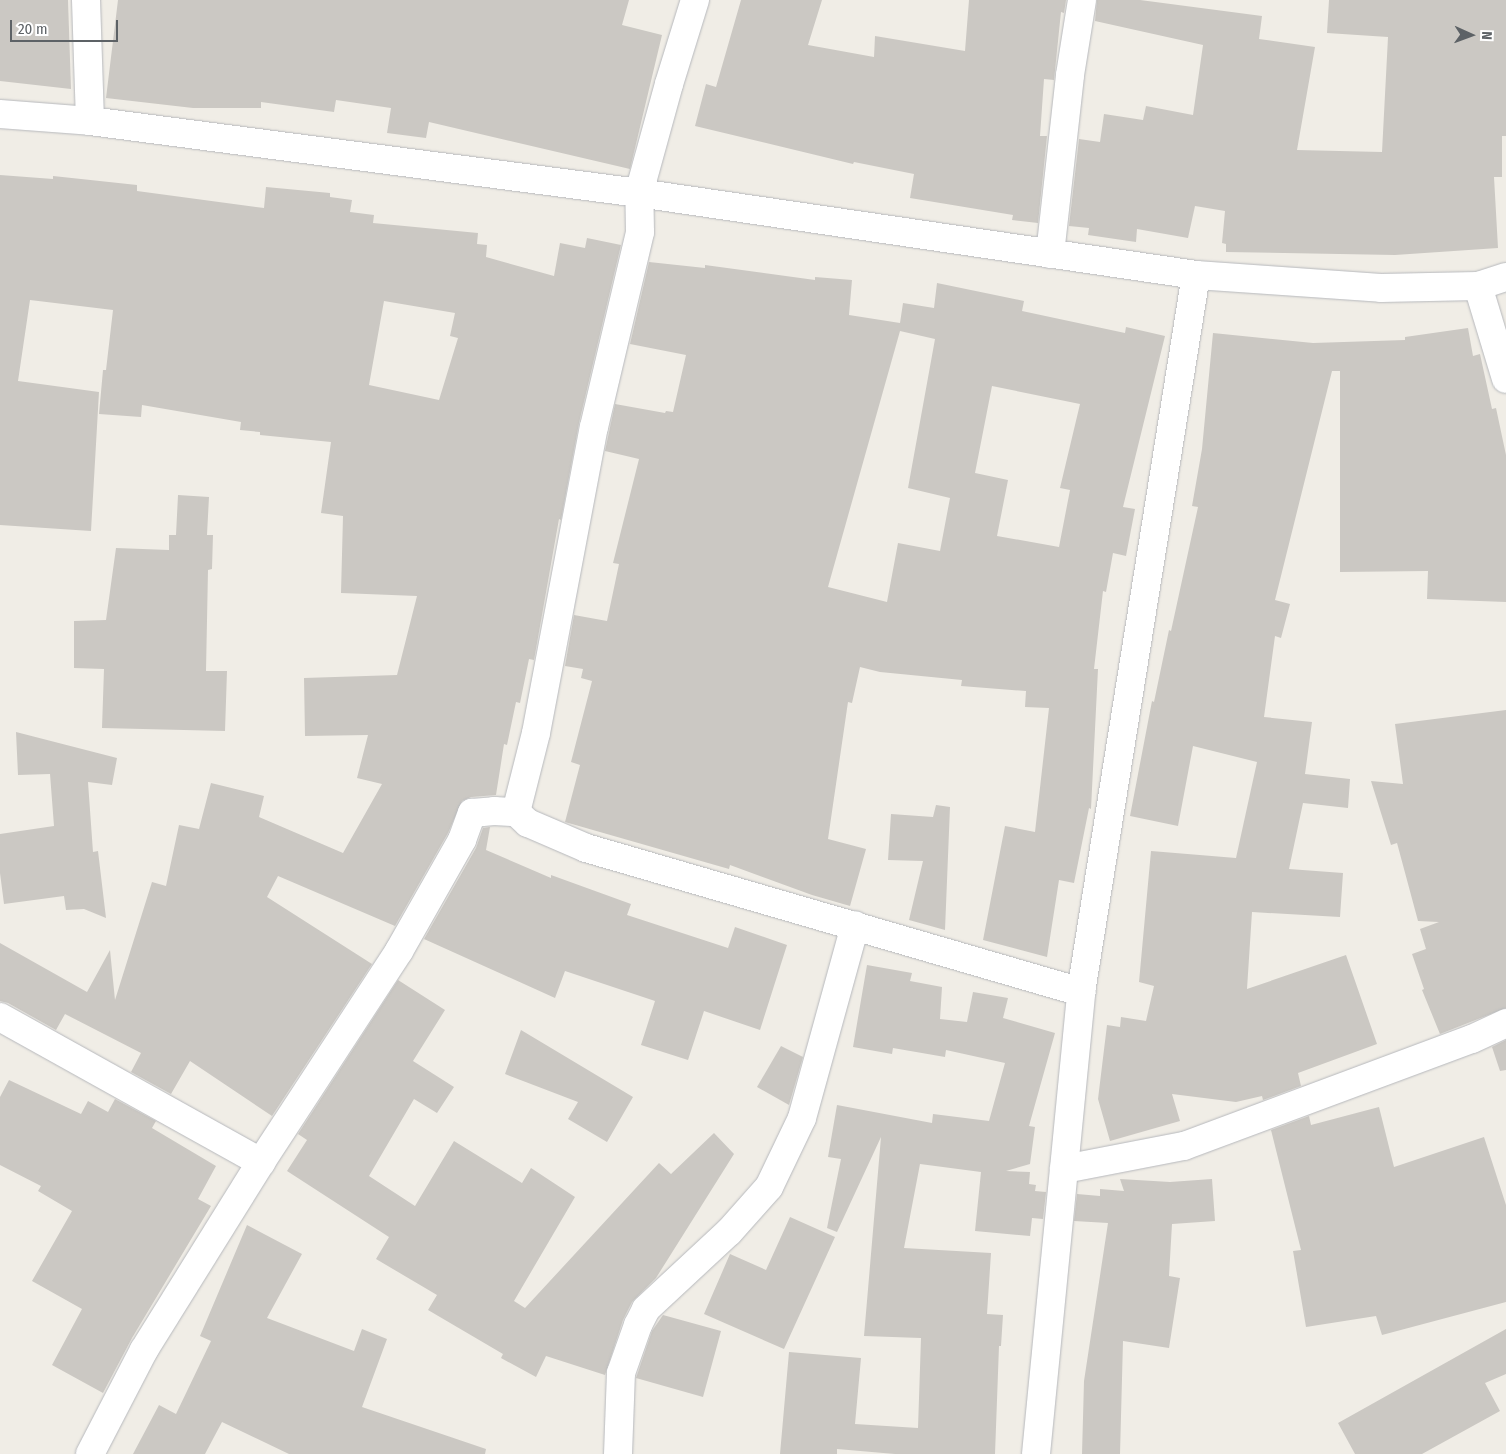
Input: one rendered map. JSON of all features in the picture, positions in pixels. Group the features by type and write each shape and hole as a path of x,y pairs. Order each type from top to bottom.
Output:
{"street":[{"path":"86,0 90,121"},
{"path":"516,812 536,733 594,427 640,232 640,193 669,84 695,0"},
{"path":"1050,254 1070,75 1082,0"},
{"path":"0,114 90,121 640,193 1196,275 1382,288 1478,286 1506,277"},
{"path":"1036,1454 1081,992 1196,275"},
{"path":"1478,286 1506,379"},
{"path":"90,1454 144,1350 261,1162 399,951 462,840 472,813 516,812 528,823 586,848 1081,992"},
{"path":"618,1454 621,1373 638,1325 646,1309 729,1232 769,1187 802,1118 855,925"},
{"path":"0,1017 261,1162"},
{"path":"1064,1169 1184,1146 1472,1038 1506,1023"}],"building":[{"path":"0,0 68,0 71,89 0,81"},
{"path":"118,0 629,0 622,25 662,35 630,169 429,122 426,138 387,133 391,108 336,100 334,112 261,102 261,108 193,108 106,98"},
{"path":"741,0 822,0 808,45 874,57 875,36 965,51 969,0 1066,0 1064,13 1061,12 1054,80 1044,79 1040,136 1047,136 1038,223 1012,220 1013,215 910,198 914,174 854,162 853,164 695,126 706,84 716,87"},
{"path":"1097,0 1140,0 1262,16 1259,39 1315,47 1297,150 1382,152 1388,37 1327,33 1329,0 1506,0 1506,136 1502,136 1502,177 1494,177 1498,248 1395,255 1226,252 1226,244 1222,243 1225,211 1195,206 1188,238 1137,229 1136,242 1088,235 1089,228 1069,226 1079,139 1100,142 1104,114 1143,120 1146,106 1193,115 1203,45 1095,21"},
{"path":"0,175 53,179 53,176 137,185 137,191 264,208 266,187 330,193 330,197 352,200 350,212 374,215 373,223 478,233 477,244 487,245 486,257 554,276 560,243 585,248 587,238 621,245 579,423 561,520 559,519 534,660 529,659 520,703 516,702 507,745 504,744 496,795 471,797 462,801 448,833 395,926 278,876 267,897 372,964 272,1116 190,1061 171,1094 131,1072 141,1053 65,1014 56,1030 8,1003 0,1001 0,943 87,992 110,950 115,1000 152,882 166,886 179,825 199,829 211,783 264,796 259,817 343,853 382,784 357,778 368,735 305,736 304,678 397,675 417,596 341,593 343,516 321,513 331,442 260,435 260,432 240,430 241,422 142,405 141,417 99,414 103,370 106,370 113,310 30,300 18,381 99,392 91,531 0,525","holes":["384,301 455,313 450,336 458,338 439,400 369,385"]},
{"path":"649,262 705,268 705,265 815,280 815,277 852,280 849,315 900,323 903,303 934,308 937,283 1024,301 1022,311 1125,333 1126,327 1165,336 1123,507 1135,509 1126,556 1113,553 1106,592 1103,591 1094,669 1098,669 1091,809 1089,808 1074,883 1059,880 1047,957 983,940 1005,826 1035,832 1049,708 1025,707 1026,691 961,686 962,680 880,672 860,667 852,703 848,702 828,839 866,849 850,906 812,895 730,865 729,869 565,822 580,765 571,762 592,681 581,678 583,669 565,666 574,615 607,621 619,564 613,563 639,459 605,451 615,404 665,413 666,411 673,412 686,355 630,344","holes":["900,331 935,339 908,488 950,498 940,551 898,543 887,602 828,587","992,386 1080,404 1060,488 1070,490 1059,547 997,536 1008,480 975,473"]},
{"path":"1468,328 1473,356 1480,354 1492,409 1496,408 1506,455 1506,602 1427,599 1428,571 1340,572 1340,371 1332,371 1275,600 1290,604 1281,638 1275,636 1264,717 1312,722 1305,774 1350,779 1348,808 1303,803 1289,869 1343,873 1340,917 1252,912 1247,989 1346,955 1377,1044 1298,1073 1301,1086 1263,1100 1262,1096 1236,1102 1172,1094 1180,1121 1110,1141 1098,1099 1107,1025 1120,1027 1121,1017 1146,1021 1154,986 1139,982 1151,851 1236,858 1257,762 1193,746 1178,826 1130,816 1152,701 1154,702 1169,630 1171,631 1198,507 1192,506 1202,449 1213,333 1313,343 1405,340 1405,337"},
{"path":"178,495 209,497 207,535 213,535 212,569 208,570 206,671 227,671 225,731 102,728 104,669 74,668 74,621 106,620 116,548 169,550 169,535 176,535"},
{"path":"1506,710 1506,1008 1440,1034 1422,990 1424,989 1412,954 1426,949 1420,929 1439,922 1418,921 1397,843 1391,845 1371,781 1403,784 1395,724"},
{"path":"16,732 117,758 112,785 88,782 93,852 98,851 106,918 84,909 66,910 64,896 4,904 0,873 0,834 54,826 50,774 18,775"},
{"path":"936,805 950,807 945,930 909,920 923,861 888,860 891,814 933,817"},
{"path":"490,827 486,850 551,878 551,875 631,904 627,915 728,948 735,927 787,945 760,1030 704,1011 688,1060 641,1045 655,1001 565,971 555,998 424,939 476,848 483,828"},
{"path":"867,965 912,973 910,981 942,987 940,1019 967,1022 973,992 1008,998 1003,1018 1055,1033 1029,1126 1035,1127 1030,1164 1006,1171 1030,1172 1029,1184 1036,1185 1035,1191 1046,1192 1043,1219 1032,1218 1030,1236 975,1231 981,1172 920,1164 904,1248 991,1253 987,1314 1003,1315 1001,1346 999,1346 995,1454 895,1454 837,1449 837,1454 780,1454 789,1352 861,1358 855,1424 918,1428 921,1338 864,1336 881,1137 837,1232 827,1228 841,1159 828,1157 837,1105 932,1123 933,1114 989,1121 1005,1063 946,1050 945,1057 893,1048 892,1054 853,1047"},
{"path":"398,980 445,1010 413,1061 454,1087 437,1113 414,1099 369,1176 415,1206 454,1141 522,1183 531,1168 575,1197 514,1301 525,1308 659,1163 671,1174 714,1133 734,1154 656,1278 632,1302 623,1320 605,1375 546,1356 536,1377 501,1358 503,1354 428,1310 437,1295 376,1259 389,1237 287,1171 307,1140 298,1134"},
{"path":"521,1030 633,1097 607,1142 568,1119 578,1102 505,1074"},
{"path":"1506,1040 1506,1070 1500,1071 1492,1047"},
{"path":"781,1046 803,1057 789,1105 757,1087"},
{"path":"9,1080 81,1114 88,1101 108,1112 115,1099 156,1121 152,1128 216,1166 198,1199 211,1206 132,1338 103,1393 52,1365 82,1309 32,1281 72,1211 38,1191 41,1186 0,1165 0,1097"},
{"path":"1379,1107 1394,1167 1484,1137 1506,1205 1506,1302 1382,1335 1376,1316 1306,1327 1293,1251 1301,1250 1271,1130 1309,1116 1311,1125"},
{"path":"1120,1179 1170,1182 1212,1179 1215,1221 1172,1224 1169,1276 1180,1278 1169,1348 1123,1341 1120,1454 1082,1454 1084,1381 1108,1223 1074,1221 1077,1194 1100,1196 1100,1189 1124,1191"},
{"path":"790,1217 835,1237 784,1349 704,1314 730,1254 766,1270"},
{"path":"247,1225 302,1254 267,1318 354,1351 362,1329 387,1339 362,1407 486,1449 485,1454 289,1454 222,1422 205,1454 133,1454 159,1405 176,1414 211,1341 200,1336"},
{"path":"663,1315 721,1331 703,1397 636,1378 652,1331"},
{"path":"1506,1329 1506,1374 1485,1383 1500,1411 1422,1454 1355,1454 1338,1423"}]}
